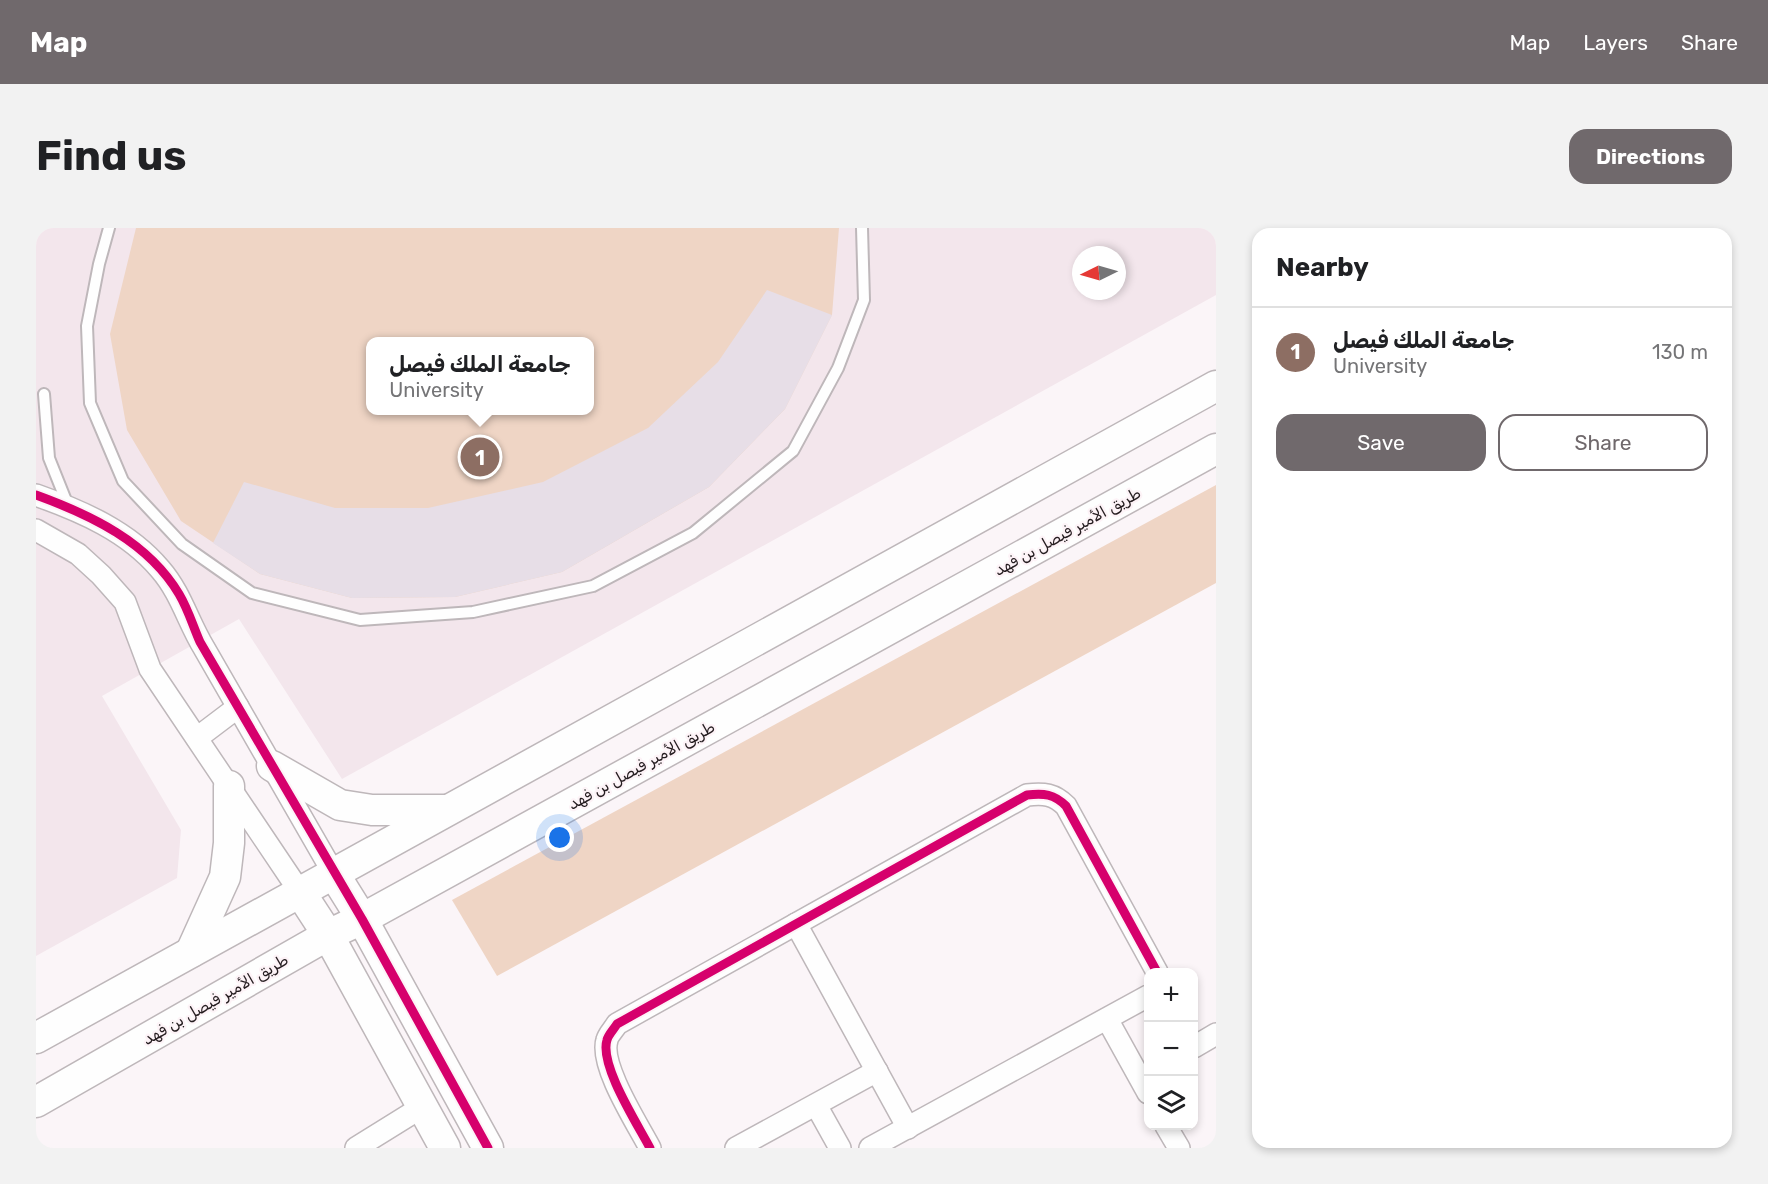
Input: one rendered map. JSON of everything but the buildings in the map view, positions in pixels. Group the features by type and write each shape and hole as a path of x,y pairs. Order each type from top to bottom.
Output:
{"main road":[{"path":"36,1038 1216,386"},
{"name":"طريق الأمير فيصل بن فهد","path":"36,1102 328,935 362,919 1216,449"},
{"path":"272,766 340,805 372,810 449,810"},
{"path":"191,952 225,877 229,843 229,786"},
{"path":"334,874 362,919 488,1148"},
{"path":"300,892 328,935 445,1148"}],"street":[{"path":"36,495 93,518 131,541 160,568 179,595 200,642 334,874"},
{"path":"36,530 78,554 101,574 124,602 150,669 300,892"},
{"path":"197,738 238,707"},
{"path":"650,1148 615,1082 606,1057 607,1040 617,1024 1027,795 1044,793 1058,798 1066,806 1155,968"},
{"path":"796,924 908,1128"},
{"path":"870,1148 1144,999"},
{"path":"1107,1019 1144,1079"},
{"path":"1198,1042 1216,1034"},
{"path":"736,1148 877,1071"},
{"path":"816,1105 840,1148"},
{"path":"356,1148 422,1107"},
{"path":"1170,1130 1179,1148"}],"lane":[{"path":"109,228 99,264 87,326 90,403 123,481 182,544 252,593 360,620 473,612 593,586 693,533 793,451 838,369 864,300 862,228"},
{"path":"36,408 44,394 50,458 69,508"}],"shaded area":[{"path":"36,228 1216,228 1216,295 342,779 239,619 102,696 181,830 177,878 36,956"},
{"path":"136,228 839,228 832,315 785,409 709,487 562,572 455,597 352,598 260,574 181,521 127,430 110,334"},
{"path":"1216,485 1216,583 497,976 452,900"}],"cycle path":[{"path":"36,495 97,521 135,545 151,559 179,594 200,642 362,919 488,1148"},
{"path":"650,1148 621,1095 609,1064 606,1051 607,1040 617,1024 1027,795 1048,795 1066,806 1155,968"}],"place":[{"name":"جامعة الملك فيصل","path":"480,457"}]}
